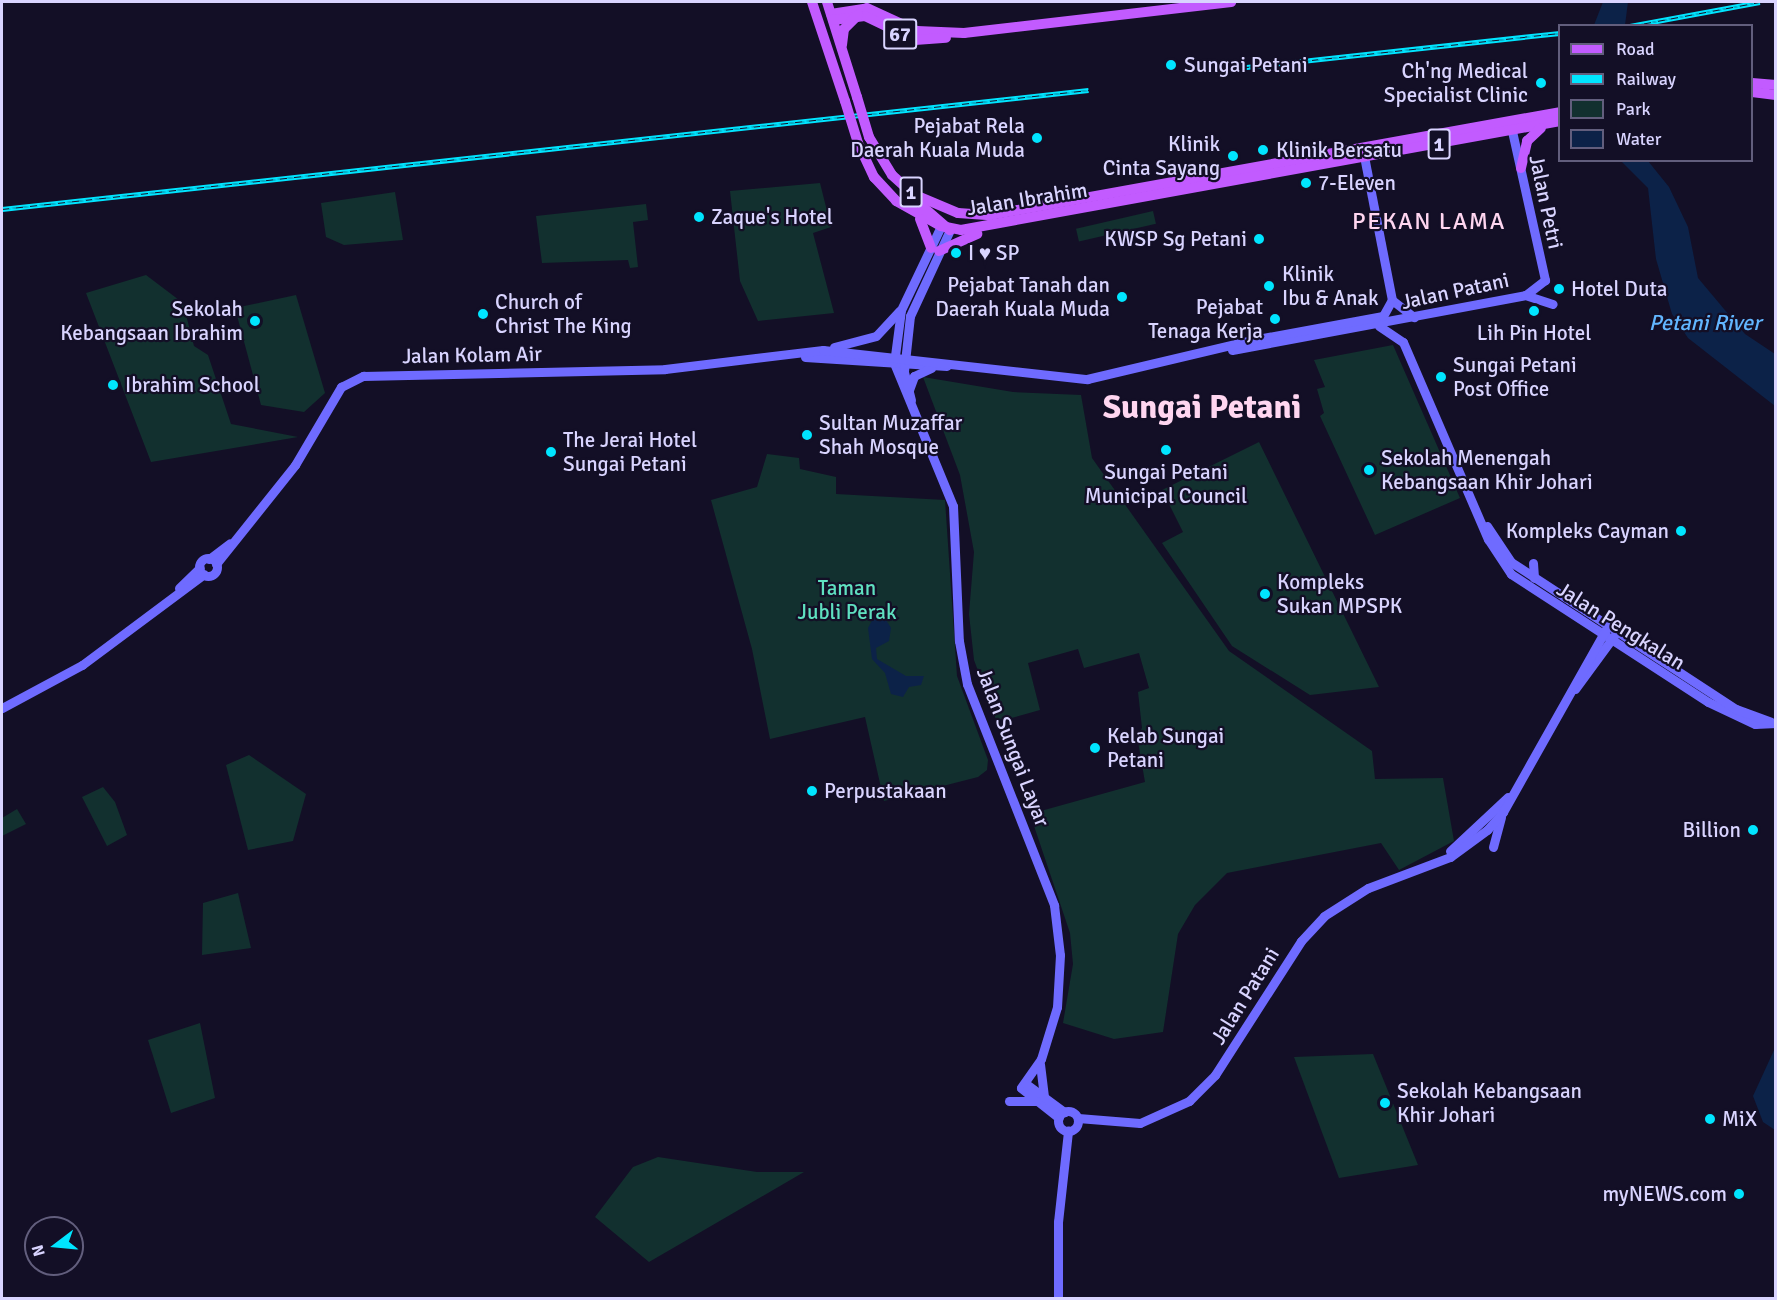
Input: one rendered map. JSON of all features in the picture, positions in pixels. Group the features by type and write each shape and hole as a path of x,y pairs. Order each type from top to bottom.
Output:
{"main road":[{"name":"1","path":"812,2 844,99"},
{"path":"819,2 831,17 844,99"},
{"name":"1","path":"826,2 842,50"},
{"path":"834,2 856,11 844,30 842,50"},
{"name":"67","path":"831,17 856,11 915,40 1231,2"},
{"name":"Jalan Ibrahim","path":"842,50 868,137 892,174 921,199 947,210 1006,214 1364,152 1512,131 1555,122"},
{"path":"1753,83 1776,85"},
{"path":"1753,92 1776,95"},
{"name":"Jalan Ibrahim","path":"844,99 858,143 882,188 915,213 946,226 994,227 1364,152 1461,129 1558,111"},
{"path":"1521,168 1529,136 1555,122"},
{"path":"1461,129 1506,126 1512,131"},
{"name":"Jalan Petri","path":"1512,131 1545,280 1553,304"},
{"path":"1364,152 1392,300 1417,318 1406,327 1403,342 1379,326"},
{"path":"892,174 902,193 946,226 1006,214"},
{"path":"915,213 928,228 935,250 994,227"},
{"name":"Jalan Sungai Layar","path":"915,413 899,359 915,301 946,226"},
{"name":"Jalan Sungai Layar","path":"935,250 901,310 899,359 915,413 955,519 959,641 967,684 1054,906 1059,987 1041,1059 1023,1085 1041,1099"},
{"name":"Jalan Petri","path":"1526,295 1545,280"},
{"name":"Jalan Patani","path":"1222,350 1379,326 1526,295 1553,304"},
{"name":"Jalan Patani","path":"899,359 1087,378 1383,316 1392,300"},
{"path":"823,350 876,336 901,310"},
{"name":"Jalan Pengkalan","path":"1403,342 1499,559 1515,578 1610,636 1731,715 1755,724 1774,723"},
{"name":"Jalan Kolam Air","path":"794,357 823,350 899,359"},
{"name":"Jalan Kolam Air","path":"213,562 235,540 295,465 340,387 355,378 634,371 794,357 899,359"},
{"name":"Jalan Patani","path":"899,359 932,368 949,365"},
{"path":"909,390 914,376 932,368"},
{"name":"Jalan Pengkalan","path":"1482,519 1511,562 1608,626"},
{"path":"202,571 214,574 213,562"},
{"path":"2,708 82,664 213,562"},
{"path":"1533,562 1534,578"},
{"name":"Jalan Patani","path":"1437,862 1499,812 1610,636 1608,626"},
{"path":"1471,836 1487,830 1499,812"},
{"path":"1493,847 1499,812"},
{"name":"Jalan Patani","path":"1062,1115 1140,1123 1189,1101 1215,1075 1318,922 1350,897 1437,862 1487,830"},
{"path":"1041,1059 1041,1099"},
{"path":"1009,1101 1041,1099 1062,1115 1060,1127 1068,1131 1076,1128 1078,1118"},
{"path":"1058,1299 1058,1222 1068,1131"}],"green space":[{"path":"820,183 831,227 813,233 834,313 758,321 740,281 730,191"},
{"path":"395,192 403,240 344,245 326,237 321,203"},
{"path":"646,204 648,220 633,222 638,267 630,268 628,260 542,263 536,216"},
{"path":"1153,211 1156,224 1079,241 1076,229"},
{"path":"146,275 183,303 194,346 208,355 231,424 298,437 151,462 86,293"},
{"path":"296,295 325,393 304,412 261,405 235,308"},
{"path":"1393,345 1460,498 1375,535 1320,416 1324,413 1317,389 1325,387 1314,360"},
{"path":"923,377 1013,392 1081,395 1092,458 1229,651 1372,751 1375,779 1443,778 1454,841 1399,870 1381,843 1227,873 1195,905 1178,934 1163,1032 1114,1039 1063,1023 1073,964 1070,933 1030,814 1145,782 1137,736 1142,728 1138,692 1149,688 1139,653 1084,668 1078,649 1028,663 1040,710 997,722 974,660 969,614 974,552 960,475"},
{"name":"Kompleks Sukan MPSPK","path":"1259,442 1379,687 1310,695 1232,646 1162,543 1183,532 1162,490"},
{"name":"Taman Jubli Perak","path":"767,454 799,458 800,469 836,477 836,494 945,500 957,676 988,760 987,770 978,777 884,801 865,717 770,739 752,649 711,500 757,487"},
{"path":"249,755 306,794 293,841 248,850 226,765"},
{"path":"103,787 115,802 127,835 107,846 82,797"},
{"path":"17,809 26,824 2,836 2,818"},
{"path":"238,893 251,948 202,955 203,903"},
{"path":"200,1023 215,1098 171,1113 148,1040"},
{"path":"1373,1054 1418,1165 1339,1178 1294,1057"},
{"path":"658,1157 757,1172 804,1172 649,1262 595,1217 633,1167"}],"water":[{"path":"1603,2 1628,2 1625,24 1594,24"},
{"name":"Petani River","path":"1622,162 1649,162 1669,187 1688,227 1698,278 1745,334 1775,354 1775,406 1688,338 1672,314 1656,259 1648,188"},
{"path":"875,615 883,615 891,628 889,641 876,648 877,659 906,676 924,676 921,685 909,687 903,697 891,694 885,673 872,659 868,628"},
{"path":"1775,1048 1775,1130 1763,1122 1753,1096"}],"railway":[{"path":"1641,24 1760,2"},
{"path":"1228,69 1558,33"},
{"path":"2,209 1088,90"}],"place":[{"name":"Sungai Petani","path":"1171,65"},
{"name":"Ch'ng Medical Specialist Clinic","path":"1541,83"},
{"name":"Pejabat Rela Daerah Kuala Muda","path":"1037,138"},
{"name":"Klinik Bersatu","path":"1263,150"},
{"name":"Klinik Cinta Sayang","path":"1233,156"},
{"name":"7-Eleven","path":"1306,183"},
{"name":"Zaque's Hotel","path":"699,217"},
{"name":"KWSP Sg Petani","path":"1259,239"},
{"name":"I ♥ SP","path":"956,253"},
{"name":"Klinik Ibu & Anak","path":"1269,286"},
{"name":"Hotel Duta","path":"1559,289"},
{"name":"Pejabat Tanah dan Daerah Kuala Muda","path":"1122,297"},
{"name":"Lih Pin Hotel","path":"1534,311"},
{"name":"Church of Christ The King","path":"483,314"},
{"name":"Pejabat Tenaga Kerja","path":"1275,319"},
{"name":"Sekolah Kebangsaan Ibrahim","path":"255,321"},
{"name":"Sungai Petani Post Office","path":"1441,377"},
{"name":"Ibrahim School","path":"113,385"},
{"name":"Sultan Muzaffar Shah Mosque","path":"807,435"},
{"name":"Sungai Petani Municipal Council","path":"1166,450"},
{"name":"The Jerai Hotel Sungai Petani","path":"551,452"},
{"name":"Sekolah Menengah Kebangsaan Khir Johari","path":"1369,470"},
{"name":"Kompleks Cayman","path":"1681,531"},
{"name":"Kompleks Sukan MPSPK","path":"1265,594"},
{"name":"Kelab Sungai Petani","path":"1095,748"},
{"name":"Perpustakaan","path":"812,791"},
{"name":"Billion","path":"1753,830"},
{"name":"Sekolah Kebangsaan Khir Johari","path":"1385,1103"},
{"name":"MiX","path":"1710,1119"},
{"name":"myNEWS.com","path":"1739,1194"}],"district":[{"name":"PEKAN LAMA","path":"1429,222"},
{"name":"Sungai Petani","path":"1202,408"}]}
